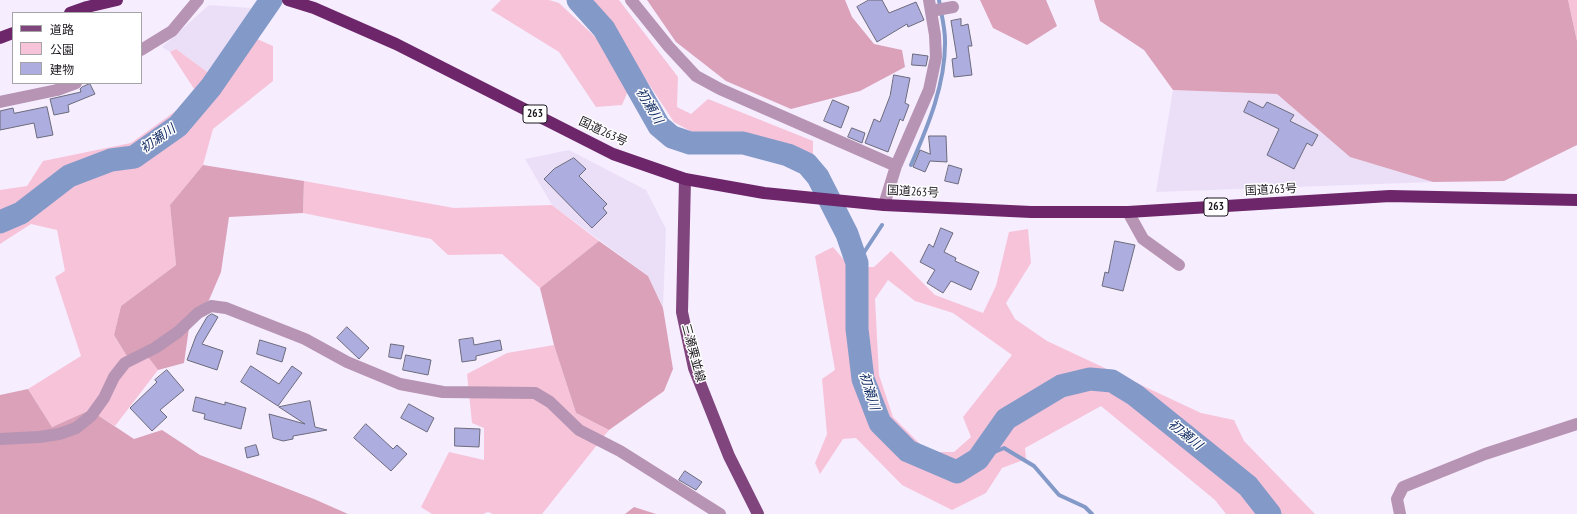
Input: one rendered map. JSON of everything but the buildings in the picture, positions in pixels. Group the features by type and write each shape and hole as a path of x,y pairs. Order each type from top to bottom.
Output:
{"highway":[{"path":"73,12 117,0"},
{"name":"国道263号","path":"288,0 314,8 396,44 613,154 685,179 764,193 884,205 1031,212 1128,212 1390,196 1577,200"},
{"path":"0,38 12,34"}],"main road":[{"name":"三瀬栗並線","path":"685,179 682,312 694,368 729,456 758,514"}],"street":[{"path":"142,50 155,43 172,31 198,0"},
{"path":"631,0 669,48 696,76 720,89 896,166"},
{"path":"884,205 896,166 929,90 936,57 935,35 930,6 953,7"},
{"path":"0,102 57,90 73,84"},
{"path":"1128,212 1143,239 1179,265"},
{"path":"0,439 39,437 59,434 76,428 92,416 104,398 114,377 125,363 154,348 178,332 198,313 212,306 226,308 305,338 347,362 400,384 443,392 535,393 550,402 579,430 620,451 720,514"},
{"path":"1400,514 1397,499 1403,487 1486,454 1577,424"}],"shaded area":[{"path":"647,0 845,0 852,17 874,44 902,50 905,67 860,91 791,109 726,81 676,42"},
{"path":"980,0 1046,0 1057,26 1027,45 993,28"},
{"path":"1094,0 1568,0 1577,41 1577,145 1504,181 1433,182 1350,157 1277,94 1173,90 1144,50 1100,21"},
{"path":"209,5 251,8 241,32 210,74 176,49 170,52 162,47"},
{"path":"1173,90 1277,94 1350,157 1433,182 1156,192"},
{"path":"569,150 646,190 666,229 663,308 648,276 552,205 525,159"},
{"path":"203,165 304,181 303,213 229,217 221,272 209,300 191,314 184,363 158,370 148,357 131,363 114,335 121,306 176,265 170,205"},
{"path":"599,241 648,276 663,308 673,369 664,391 609,430 576,413 554,345 540,288"},
{"path":"28,389 52,427 90,410 134,439 162,430 200,455 314,499 348,514 0,514 0,395"},
{"path":"634,507 656,514 625,514"}],"green space":[{"path":"501,0 549,0 559,3 605,46 628,91 622,105 596,107 559,52 491,10"},
{"path":"584,0 619,0 678,77 677,107 691,114 708,99 813,141 813,156 747,135 699,136 674,122 609,24"},
{"path":"1568,0 1577,0 1577,41"},
{"path":"241,32 273,46 273,81 213,129 203,165 170,205 176,265 121,306 114,335 131,363 148,357 158,370 115,426 90,410 52,427 28,389 81,356 55,277 65,271 57,230 31,224 0,244 0,229 17,222 0,220 0,190 27,186 43,161 131,143 198,95 170,52 176,49 210,74"},
{"path":"304,181 454,208 552,205 599,241 540,288 502,254 448,255 431,239 303,213"},
{"path":"1028,229 1031,263 1006,303 1015,319 1047,341 1201,413 1234,420 1244,441 1315,514 1226,514 1215,500 1101,406 1025,448 1026,459 1002,468 986,493 952,510 902,485 856,438 843,439 820,474 815,463 827,434 822,379 835,370 815,256 833,247 850,267 874,267 891,251 935,295 983,313 996,286 1009,232","holes":["888,280 915,301 953,313 1012,355 963,417 971,437 954,452 928,452 893,417 879,375 875,299"]},
{"path":"554,345 576,413 609,430 542,514 493,514 488,512 483,514 432,514 421,507 449,452 484,460 484,428 472,423 467,374 507,353"}],"waterway":[{"name":"初瀬川","path":"0,222 21,213 69,176 111,160 134,157 178,126 211,87 271,0"},
{"name":"初瀬川","path":"578,0 604,29 659,126 672,137 690,143 743,143 788,155 807,164 818,177 847,234 857,263 857,329 863,379 880,423 908,451 957,472 978,459 1006,419 1061,386 1090,379 1112,381 1135,395 1248,486 1270,514"},
{"path":"911,165 935,104 945,56 944,25 939,0"},
{"path":"857,263 882,225"},
{"path":"978,459 1004,448 1034,466 1059,495 1085,507 1092,514"}]}
